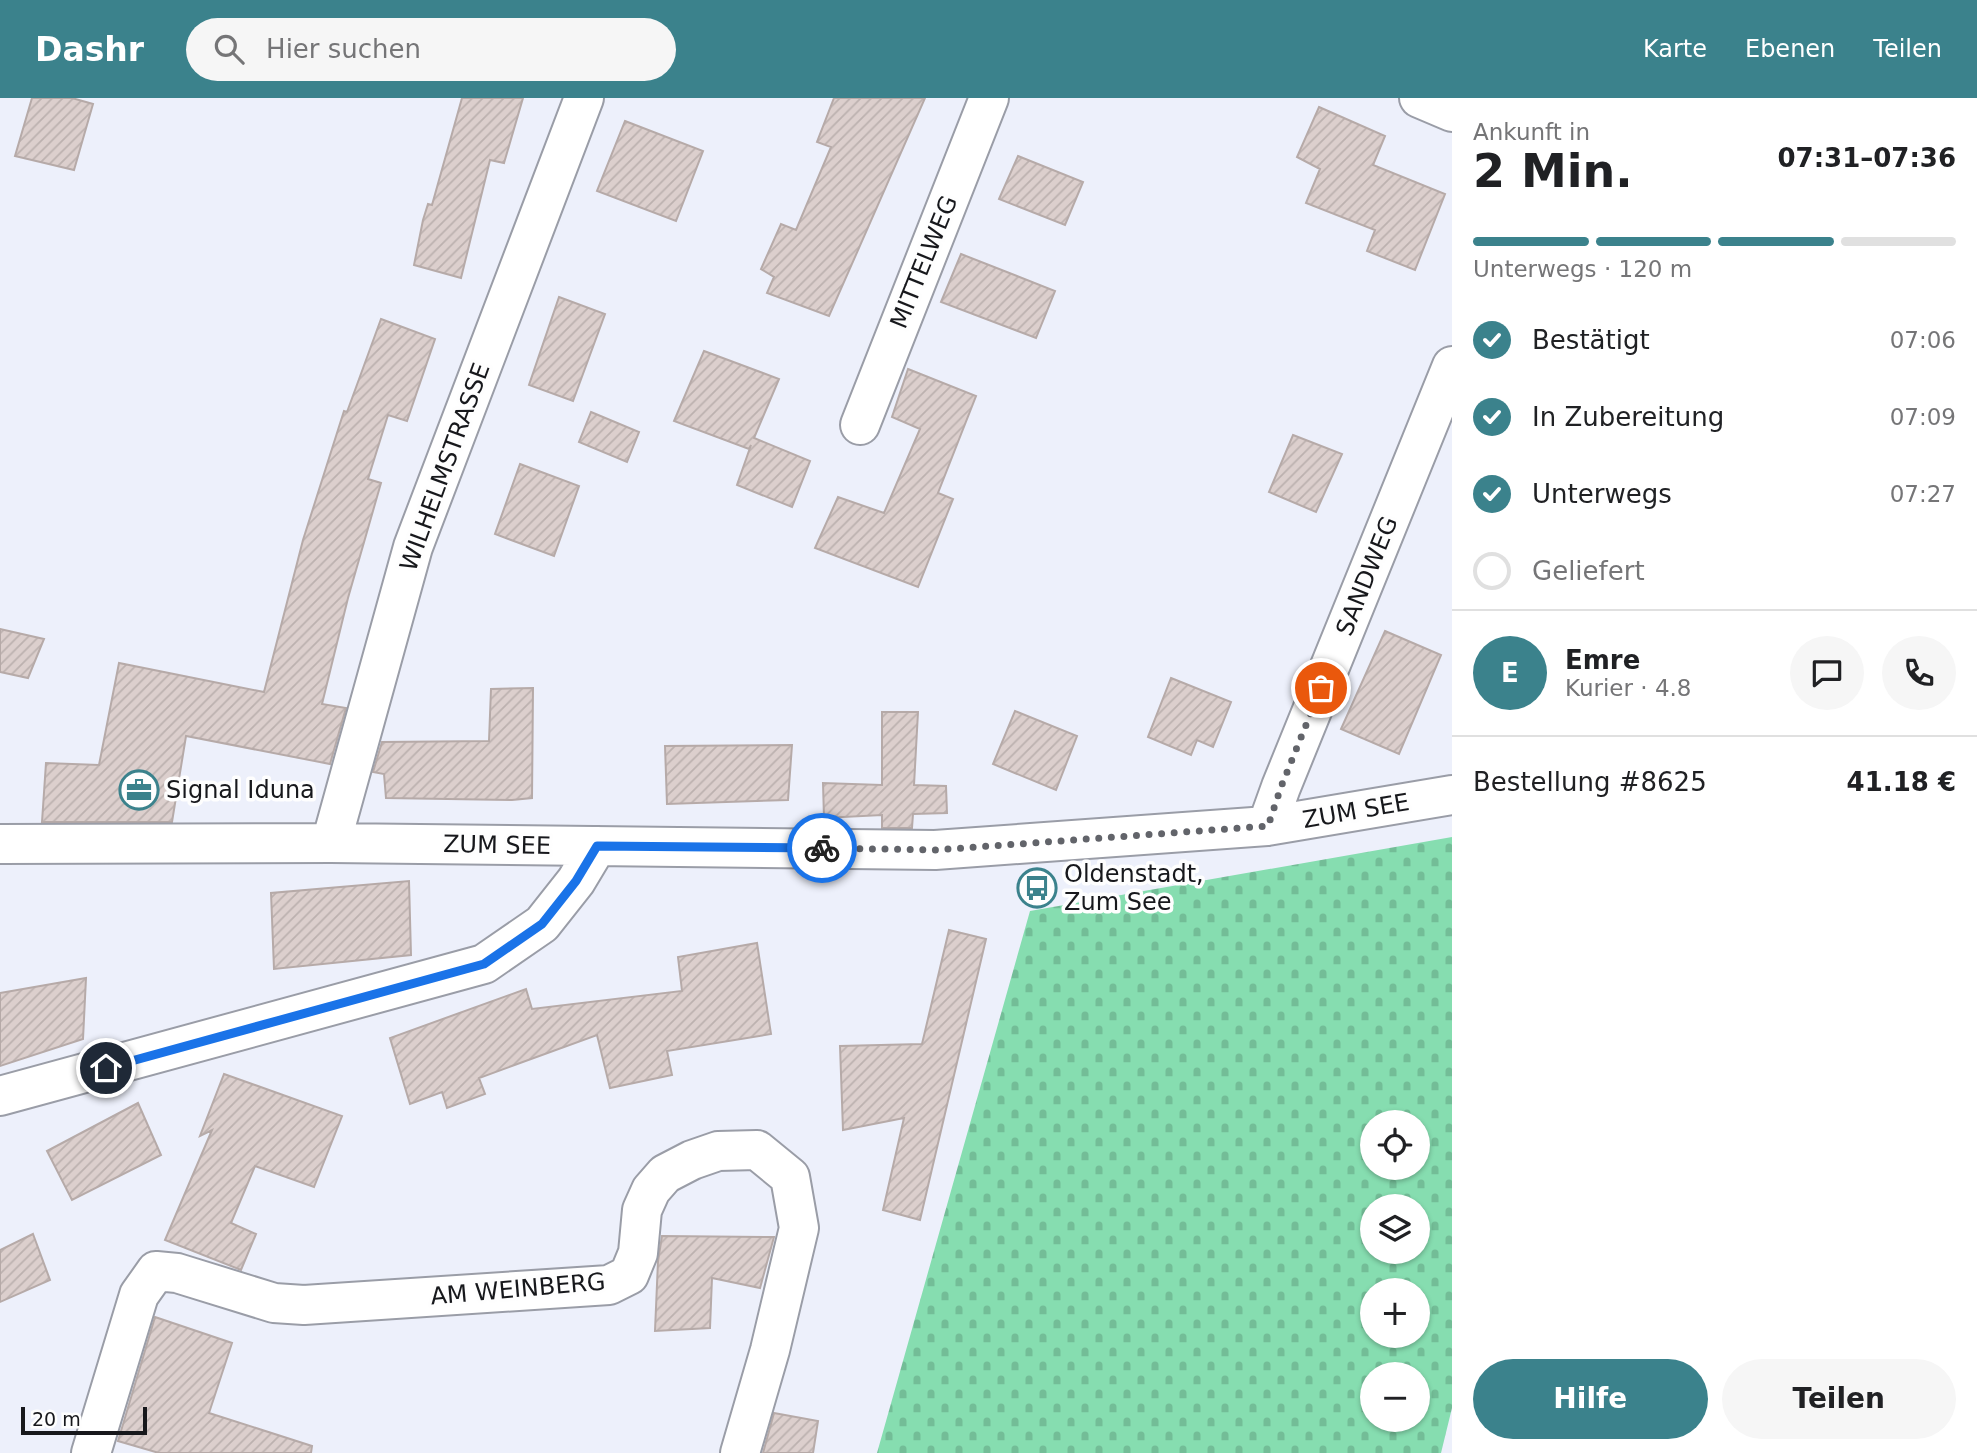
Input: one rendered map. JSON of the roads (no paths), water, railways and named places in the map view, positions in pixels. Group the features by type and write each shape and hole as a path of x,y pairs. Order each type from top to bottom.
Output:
{"street":[{"name":"WILHELMSTRASSE","path":"331,843 413,547 584,98"},
{"name":"MITTELWEG","path":"860,425 989,98"},
{"path":"1419,98 1452,112"},
{"name":"SANDWEG","path":"1268,826 1286,774 1452,366"},
{"name":"ZUM SEE","path":"0,844 331,843 935,850 1268,826 1452,795"},
{"path":"0,1096 484,964 542,924 576,881 597,846"},
{"name":"AM WEINBERG","path":"91,1453 139,1295 156,1270 177,1273 274,1303 304,1305 609,1285 629,1275 638,1252 642,1210 651,1191 665,1174 718,1151 757,1150 790,1177 799,1228 770,1350 740,1453"}],"place":[{"name":"Signal Iduna","path":"139,790"},
{"name":"Oldenstadt, Zum See","path":"1037,888"}]}
